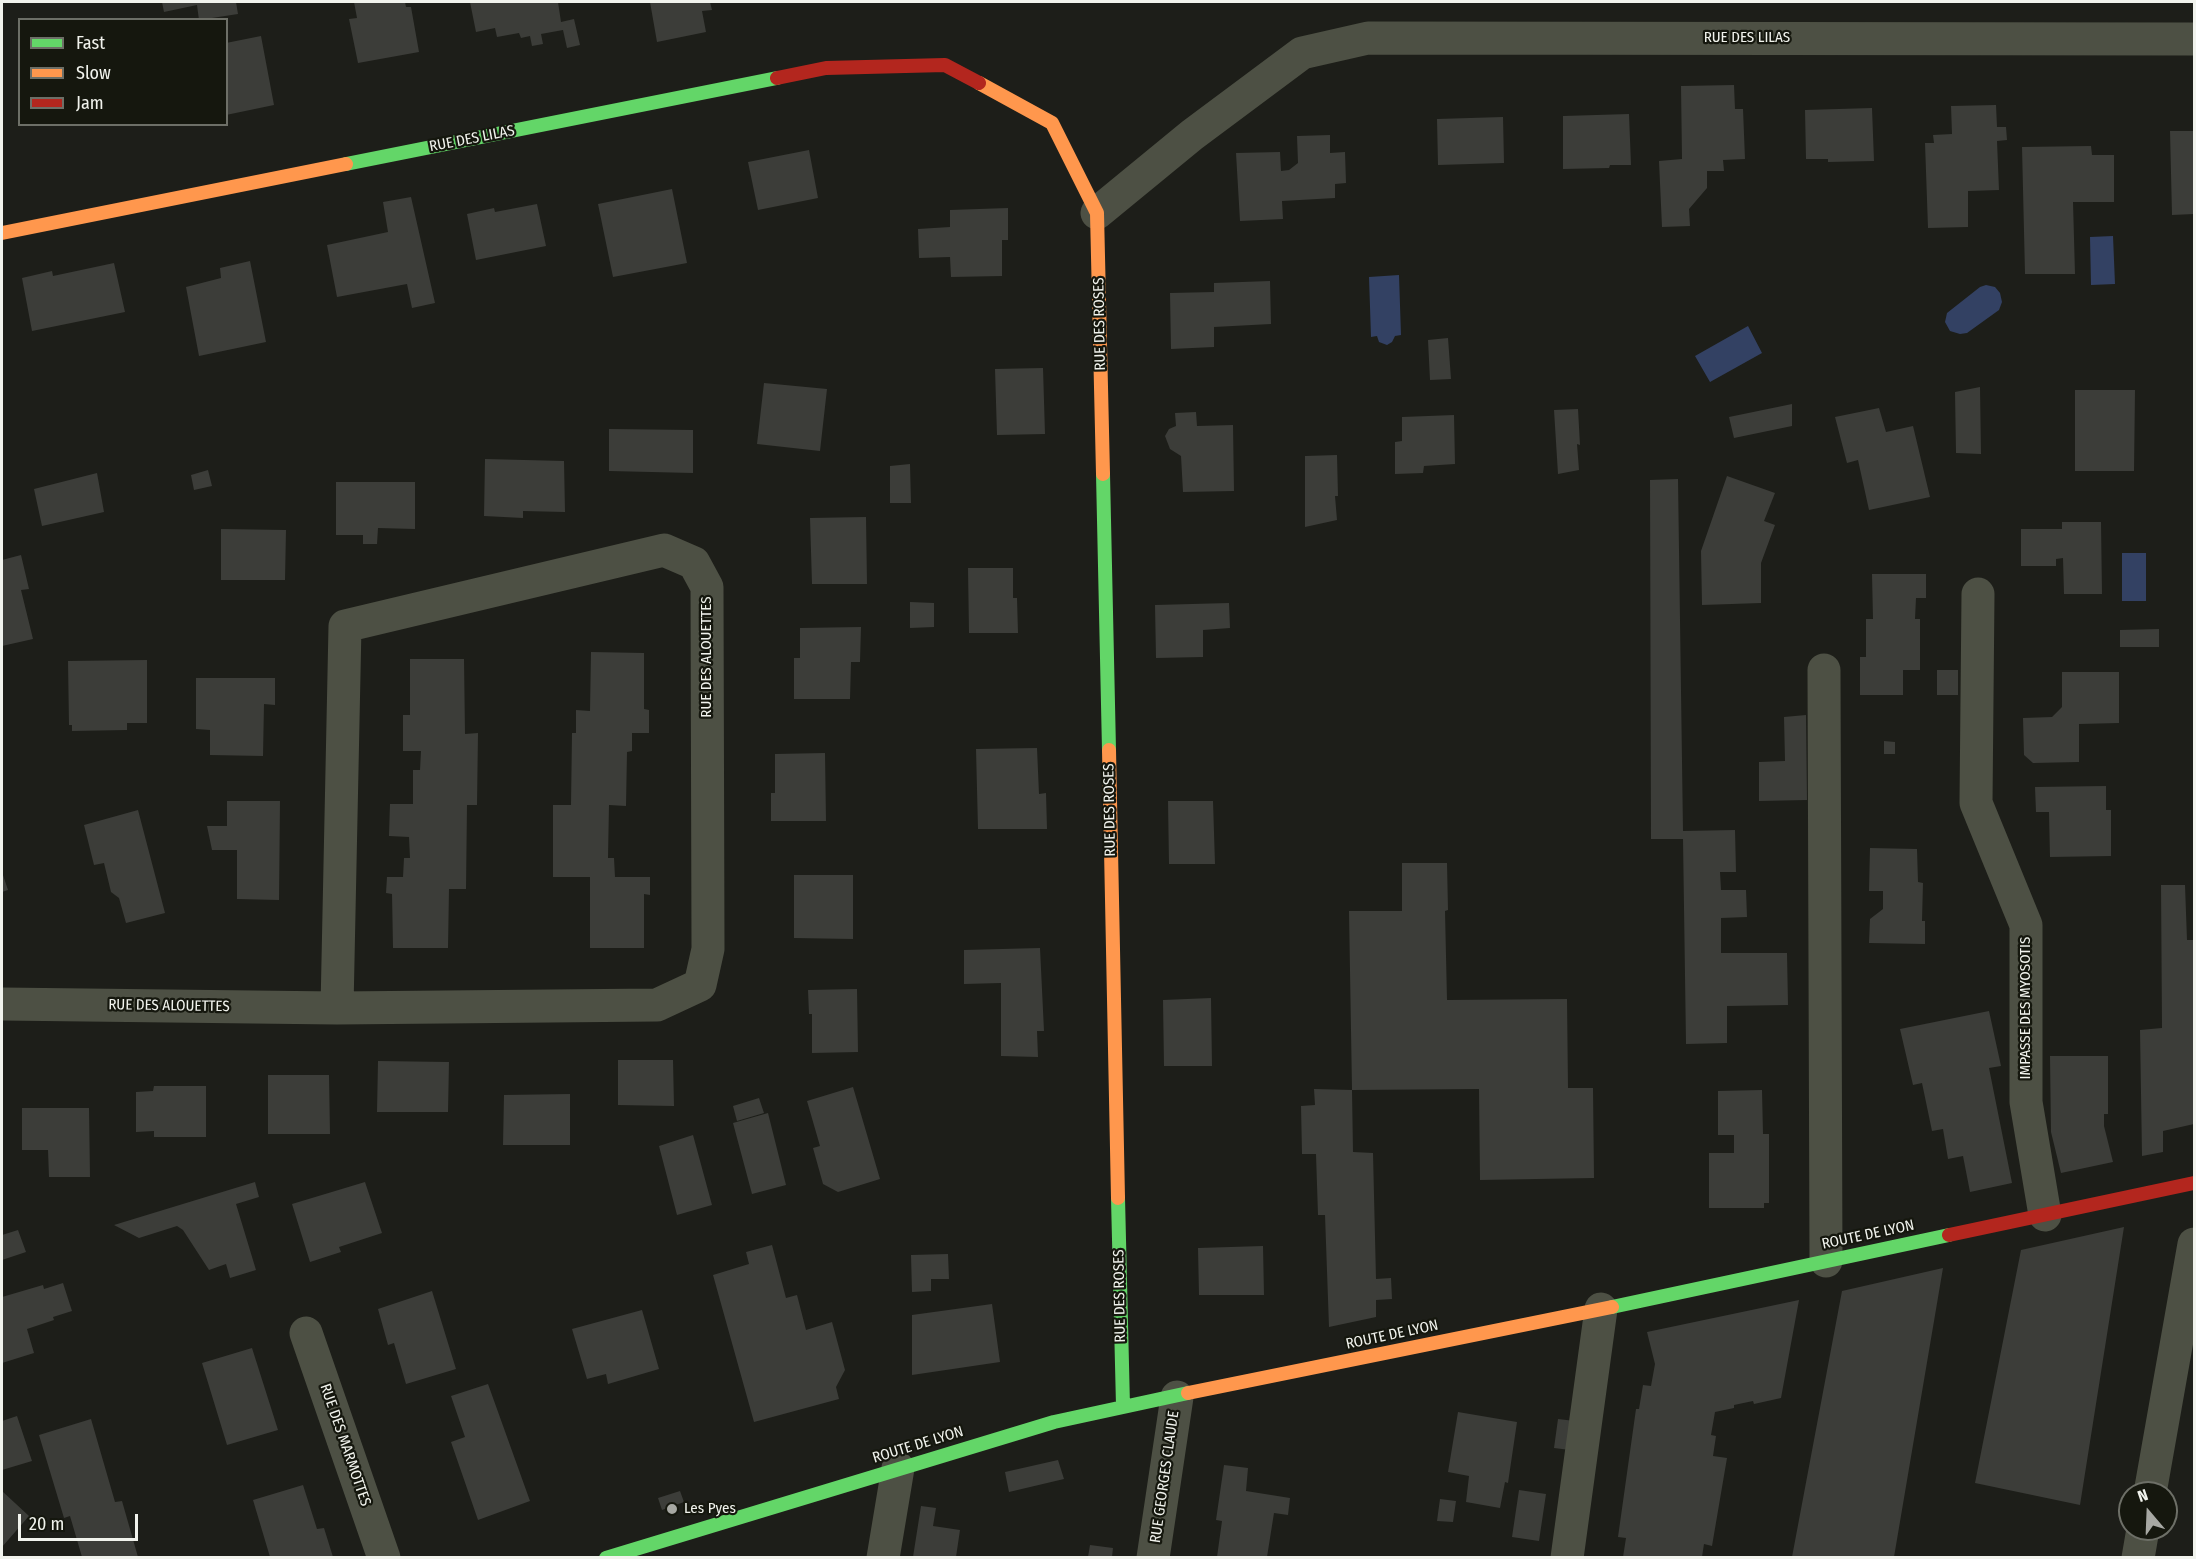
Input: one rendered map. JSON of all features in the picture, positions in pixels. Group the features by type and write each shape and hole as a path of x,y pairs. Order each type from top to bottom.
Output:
{"street":[{"name":"RUE DES LILAS","path":"1097,213 1192,135 1302,53 1368,38 2194,39"},
{"name":"RUE DES LILAS","path":"2,233 826,68 945,65"},
{"name":"RUE DES ROSES","path":"945,65 1052,123 1097,213 1123,1406"},
{"name":"RUE DES ALOUETTES","path":"2,1004 337,1008 657,1005 700,985 708,949 707,587 694,563 664,550 345,626 337,1008"},
{"name":"IMPASSE DES MYOSOTIS","path":"1978,594 1976,802 2026,925 2026,1102 2045,1215"},
{"path":"1824,670 1826,1261"},
{"name":"ROUTE DE LYON","path":"606,1557 1054,1422 1601,1309 2194,1182"},
{"path":"2152,1481 2194,1244"},
{"path":"1567,1557 1601,1309"},
{"name":"RUE DES MARMOTTES","path":"306,1333 384,1557"},
{"name":"RUE GEORGES CLAUDE","path":"1153,1557 1177,1396"},
{"path":"883,1557 898,1468"},
{"path":"2138,1557 2141,1541"}],"water":[{"path":"2113,236 2115,284 2091,285 2090,237"},
{"path":"1399,275 1401,335 1395,336 1387,345 1379,342 1377,336 1371,337 1369,277"},
{"path":"1986,285 1995,287 2000,293 2002,302 1999,310 1967,333 1960,334 1950,331 1945,322 1947,313 1980,287"},
{"path":"1748,326 1762,353 1710,382 1695,356"},
{"path":"2122,553 2146,553 2146,601 2122,601"}],"building":[{"path":"162,2 236,2 238,14 199,18 197,5 164,12"},
{"path":"354,2 405,2 406,7 411,7 419,52 358,63 349,19 357,18"},
{"path":"470,2 558,2 561,22 574,19 580,45 567,48 563,30 541,34 543,44 532,46 530,36 521,38 519,33 497,37 495,28 476,32"},
{"path":"650,2 710,2 712,10 702,11 706,32 657,42"},
{"path":"261,36 274,105 228,115 228,43"},
{"path":"1734,85 1735,109 1743,109 1745,159 1723,160 1724,171 1707,171 1707,188 1689,209 1690,226 1662,227 1659,161 1682,159 1681,86"},
{"path":"1996,105 1997,127 2006,127 2007,140 1997,141 1999,190 1968,191 1968,227 1928,228 1925,143 1934,143 1933,135 1952,134 1951,106"},
{"path":"1872,108 1874,161 1828,162 1828,159 1806,159 1805,110"},
{"path":"1629,114 1631,165 1563,169 1563,116"},
{"path":"1503,117 1504,163 1438,165 1437,119"},
{"path":"2170,131 2194,131 2194,214 2172,215"},
{"path":"1330,135 1330,153 1345,152 1346,183 1335,184 1335,198 1282,201 1283,219 1240,221 1236,153 1280,152 1281,171 1289,170 1298,163 1297,136"},
{"path":"2091,146 2092,155 2114,155 2114,202 2073,202 2075,274 2025,274 2022,147"},
{"path":"809,150 818,198 758,210 748,162"},
{"path":"672,189 687,263 613,277 598,204"},
{"path":"411,197 435,303 412,308 407,284 337,297 327,245 388,232 383,202"},
{"path":"537,204 546,246 476,260 467,214 494,208 495,212"},
{"path":"1008,208 1008,240 1002,240 1002,276 951,277 950,257 919,258 918,229 950,227 950,210"},
{"path":"250,261 266,342 199,356 186,287 221,278 220,268"},
{"path":"114,263 125,312 32,331 22,278 52,271 53,276"},
{"path":"1270,281 1271,324 1214,327 1214,347 1171,349 1170,293 1214,292 1214,283"},
{"path":"1448,338 1451,379 1430,380 1428,340"},
{"path":"1043,368 1045,434 997,435 995,369"},
{"path":"764,383 827,389 820,451 757,444"},
{"path":"1980,387 1981,454 1956,453 1955,392"},
{"path":"2075,390 2135,390 2134,471 2075,471"},
{"path":"1792,404 1792,426 1734,438 1729,417"},
{"path":"1879,408 1886,432 1913,426 1930,497 1869,510 1858,460 1847,463 1835,417"},
{"path":"1578,409 1579,470 1558,474 1554,410"},
{"path":"1196,412 1197,426 1233,425 1234,491 1183,492 1181,456 1170,449 1165,436 1169,429 1176,426 1175,413"},
{"path":"1454,415 1455,464 1424,466 1423,473 1395,474 1395,442 1402,441 1402,417"},
{"path":"609,429 693,430 693,473 609,471"},
{"path":"1337,455 1338,496 1335,496 1337,520 1305,527 1305,456"},
{"path":"485,459 564,461 565,512 523,511 523,518 484,516"},
{"path":"910,464 911,503 890,503 890,466"},
{"path":"208,470 212,486 194,490 191,475"},
{"path":"97,473 104,512 42,526 34,489"},
{"path":"1727,476 1775,493 1764,521 1775,525 1761,563 1761,603 1702,605 1701,551"},
{"path":"1678,479 1683,831 1735,830 1736,872 1720,872 1721,890 1746,890 1747,917 1721,918 1721,953 1787,953 1788,1005 1727,1006 1727,1043 1686,1044 1683,839 1651,839 1650,480"},
{"path":"336,482 415,482 415,529 378,528 377,544 363,544 363,535 336,535"},
{"path":"866,517 867,584 812,584 810,518"},
{"path":"2062,522 2101,522 2102,594 2064,594 2063,558 2056,559 2056,566 2021,566 2021,529 2062,529"},
{"path":"221,529 286,530 285,580 221,580"},
{"path":"21,555 29,589 21,590 33,639 2,646 2,560"},
{"path":"968,568 1013,568 1013,598 1017,598 1018,633 969,633"},
{"path":"1872,574 1926,574 1926,598 1916,598 1915,619 1920,619 1920,670 1903,670 1903,695 1860,695 1860,657 1866,657 1866,619 1873,619"},
{"path":"910,602 934,603 934,627 910,628"},
{"path":"1229,603 1230,628 1203,630 1203,657 1156,658 1155,605"},
{"path":"861,627 860,662 851,662 850,699 794,699 794,658 800,658 800,628"},
{"path":"2159,629 2159,647 2120,647 2120,630"},
{"path":"591,652 644,653 644,709 649,710 649,733 632,733 632,751 627,752 626,806 609,805 608,858 614,858 615,877 650,877 650,895 644,894 644,948 590,948 590,877 553,877 553,805 571,805 572,733 576,733 576,710 590,711"},
{"path":"410,659 464,659 465,734 478,733 477,805 467,805 466,889 449,889 448,948 393,948 392,894 386,893 387,877 403,877 404,858 410,858 409,837 389,836 390,804 413,804 413,770 420,770 421,751 403,751 403,715 410,715"},
{"path":"147,660 147,723 127,723 127,730 72,731 72,725 69,725 68,661"},
{"path":"1937,670 1958,670 1958,695 1937,695"},
{"path":"2062,672 2119,672 2119,723 2079,724 2079,762 2033,763 2024,755 2023,718 2052,717 2062,707"},
{"path":"196,678 275,678 275,705 264,704 263,756 210,755 210,730 196,729"},
{"path":"1806,715 1807,800 1759,801 1759,762 1785,761 1784,717"},
{"path":"1884,741 1895,742 1895,754 1884,754"},
{"path":"1037,748 1039,794 1046,793 1047,829 978,829 976,749"},
{"path":"825,753 826,821 771,821 771,793 775,793 775,754"},
{"path":"2106,786 2106,810 2111,810 2111,856 2050,857 2049,812 2036,812 2035,787"},
{"path":"227,801 280,801 279,900 237,899 237,850 212,850 207,826 227,826"},
{"path":"1168,801 1213,801 1215,864 1169,864"},
{"path":"138,810 165,913 126,923 119,898 111,892 104,863 94,865 84,825"},
{"path":"1870,848 1917,849 1918,882 1923,883 1922,921 1925,921 1925,944 1869,943 1870,919 1883,909 1883,891 1869,891"},
{"path":"1402,863 1447,863 1448,910 1445,911 1447,1000 1567,999 1568,1088 1593,1088 1594,1178 1480,1180 1479,1089 1352,1090 1349,911 1402,911"},
{"path":"2,872 8,890 2,892"},
{"path":"794,875 853,875 853,939 794,938"},
{"path":"2161,885 2185,885 2187,940 2194,940 2194,1124 2163,1131 2163,1152 2142,1156 2140,1030 2162,1028"},
{"path":"1040,948 1044,1031 1037,1031 1038,1057 1001,1056 1001,983 964,984 964,950"},
{"path":"857,989 858,1052 812,1053 812,1014 809,1014 808,990"},
{"path":"1211,998 1212,1066 1164,1066 1163,1000"},
{"path":"1989,1011 2001,1066 1989,1068 2012,1183 1970,1192 1963,1156 1948,1159 1943,1129 1932,1131 1922,1083 1913,1085 1900,1029"},
{"path":"2050,1056 2108,1056 2108,1114 2104,1114 2104,1126 2113,1162 2061,1173 2051,1132"},
{"path":"618,1060 673,1060 674,1106 618,1105"},
{"path":"378,1061 449,1062 448,1112 377,1112"},
{"path":"268,1075 329,1075 330,1134 268,1134"},
{"path":"154,1086 206,1086 206,1137 154,1137 154,1131 136,1132 136,1092 153,1091"},
{"path":"853,1087 880,1179 838,1192 823,1184 813,1148 820,1146 807,1101"},
{"path":"1314,1089 1352,1090 1353,1152 1373,1153 1376,1279 1391,1278 1392,1299 1376,1300 1376,1317 1329,1327 1325,1215 1318,1215 1316,1154 1302,1154 1301,1106 1315,1105"},
{"path":"1762,1090 1763,1134 1769,1134 1769,1203 1764,1203 1764,1208 1709,1208 1709,1153 1734,1153 1734,1135 1718,1135 1718,1091"},
{"path":"570,1094 570,1145 503,1145 504,1095"},
{"path":"759,1098 764,1113 737,1121 733,1106"},
{"path":"22,1108 89,1108 90,1177 49,1177 48,1150 22,1150"},
{"path":"768,1113 786,1185 752,1194 733,1123"},
{"path":"693,1135 712,1205 677,1215 659,1146"},
{"path":"255,1182 259,1197 236,1204 256,1270 230,1278 226,1264 209,1270 183,1230 177,1226 139,1238 114,1225"},
{"path":"365,1182 382,1233 339,1247 341,1252 310,1262 292,1204"},
{"path":"2124,1227 2080,1505 1975,1483 2021,1250"},
{"path":"18,1230 26,1252 2,1260 2,1235"},
{"path":"772,1245 786,1298 797,1295 806,1330 832,1322 845,1370 836,1387 839,1399 754,1422 713,1275 749,1264 746,1252"},
{"path":"1263,1246 1264,1295 1199,1295 1198,1248"},
{"path":"948,1254 949,1279 931,1279 931,1291 912,1292 911,1255"},
{"path":"1943,1268 1894,1557 1792,1557 1842,1291"},
{"path":"63,1283 72,1311 27,1329 34,1353 2,1363 2,1297 43,1285 44,1289"},
{"path":"432,1291 456,1369 406,1384 394,1343 388,1345 378,1309"},
{"path":"1799,1300 1781,1398 1754,1404 1753,1401 1734,1405 1734,1408 1715,1412 1711,1435 1716,1436 1713,1456 1727,1458 1712,1546 1704,1544 1702,1557 1623,1557 1626,1538 1618,1537 1636,1409 1639,1409 1643,1385 1651,1386 1655,1364 1647,1332"},
{"path":"992,1304 1000,1362 912,1375 912,1315"},
{"path":"642,1310 659,1369 608,1384 606,1374 587,1379 572,1329"},
{"path":"252,1348 278,1430 227,1445 202,1363"},
{"path":"488,1384 530,1501 478,1520 451,1442 465,1437 451,1396"},
{"path":"1458,1412 1517,1422 1508,1483 1505,1482 1500,1508 1466,1502 1469,1476 1448,1472"},
{"path":"17,1416 32,1461 2,1470 2,1421"},
{"path":"91,1419 115,1502 122,1501 138,1557 82,1557 70,1516 64,1518 39,1435"},
{"path":"1558,1419 1575,1421 1570,1450 1554,1448"},
{"path":"1058,1460 1064,1479 1009,1492 1005,1472"},
{"path":"1224,1465 1248,1468 1246,1491 1290,1498 1288,1515 1274,1513 1267,1557 1217,1557 1222,1521 1216,1520"},
{"path":"303,1485 317,1529 324,1528 333,1557 270,1557 253,1500"},
{"path":"1519,1490 1546,1494 1539,1541 1512,1537"},
{"path":"2,1491 29,1516 2,1547"},
{"path":"680,1491 684,1502 662,1510 658,1498"},
{"path":"1440,1499 1456,1501 1453,1522 1437,1521"},
{"path":"921,1506 936,1508 933,1526 960,1530 956,1557 913,1557"},
{"path":"1090,1545 1113,1548 1112,1557 1088,1557"}],"traffic: fast":[{"path":"346,164 777,78"},
{"path":"1103,474 1109,750"},
{"path":"1118,1198 1123,1406"},
{"path":"1612,1307 1949,1235"},
{"path":"606,1558 1054,1422 1188,1393"}],"traffic: slow":[{"path":"979,83 1052,123 1097,213 1103,474"},
{"path":"2,233 346,164"},
{"path":"1109,750 1118,1198"},
{"path":"1188,1393 1612,1307"}],"traffic: jam":[{"path":"777,78 826,68 945,65 979,83"},
{"path":"1949,1235 2194,1183"}],"place":[{"name":"Les Pyes","path":"672,1509"}]}
